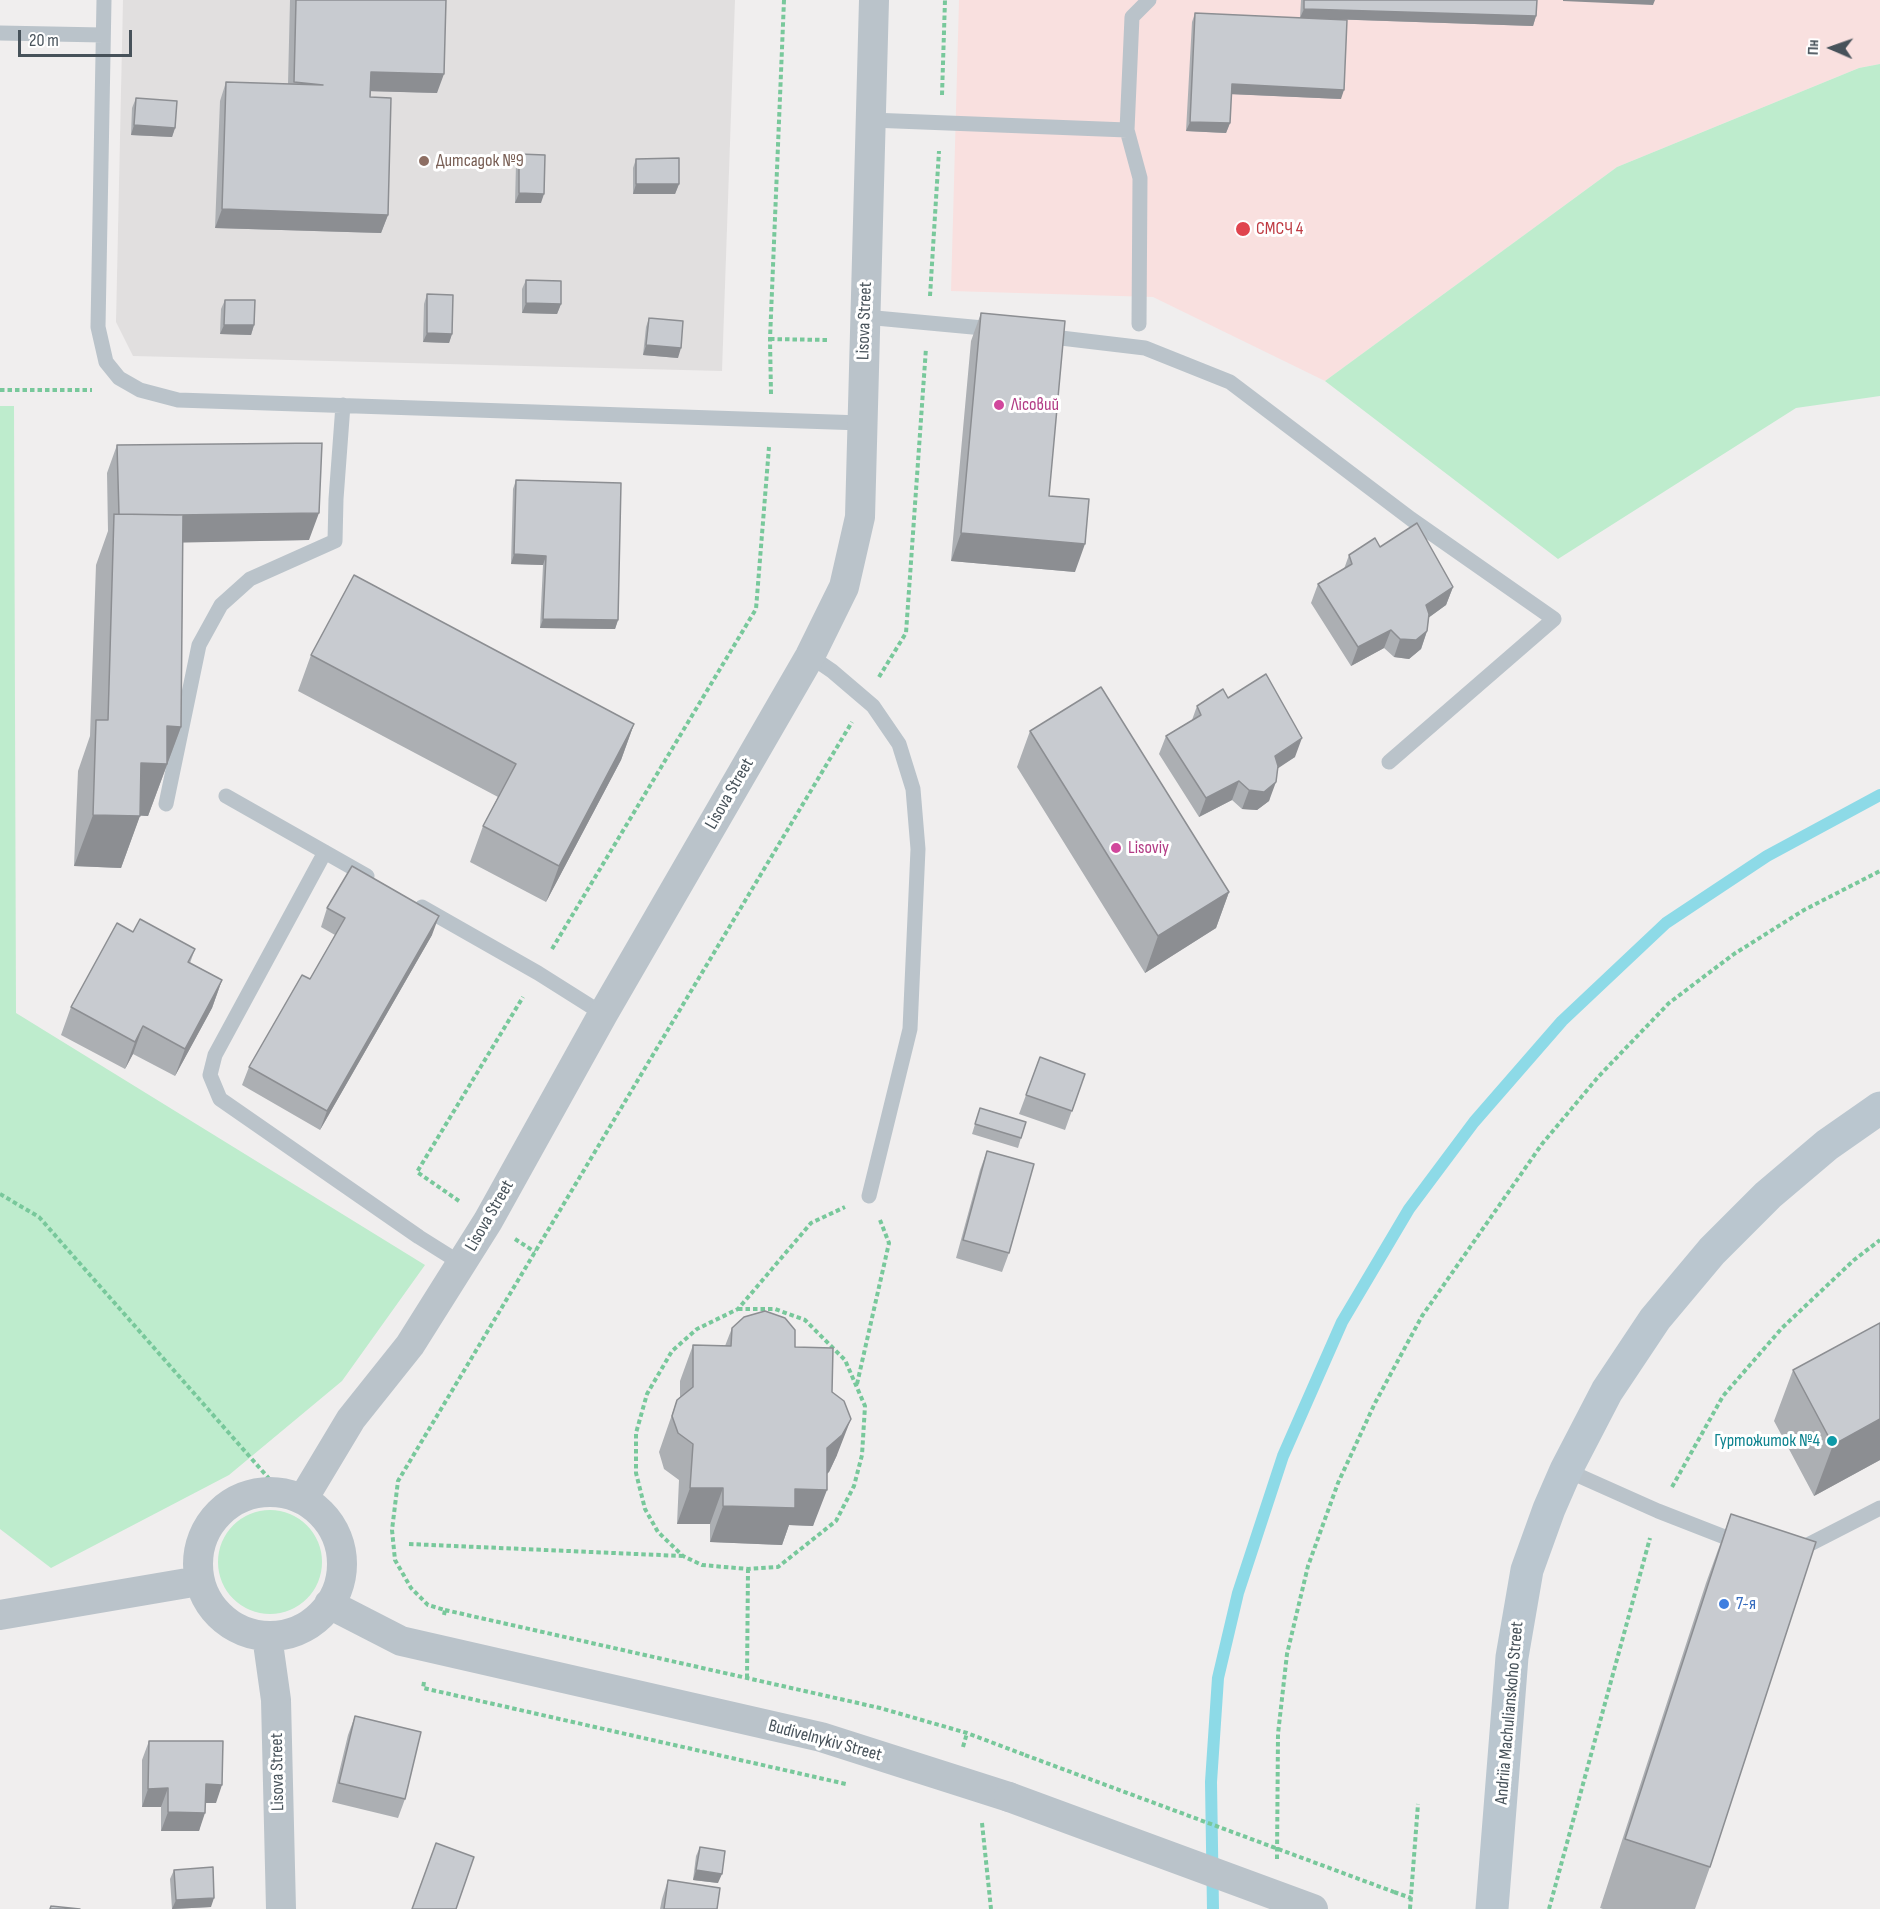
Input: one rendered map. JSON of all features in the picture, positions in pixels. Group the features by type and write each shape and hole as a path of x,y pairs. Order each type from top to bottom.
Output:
{"street":[{"name":"Lisova Street","path":"292,1495 410,1344 462,1264 603,1014 810,656 844,587 860,517 874,0"},
{"name":"Andriia Machulianskoho Street","path":"1492,1909 1512,1657 1527,1570 1548,1509 1566,1470 1607,1391 1643,1337 1712,1251 1768,1195 1827,1145 1880,1108"},
{"path":"257,1492 292,1495 322,1514 336,1534 342,1558 340,1582 319,1618 305,1627 267,1636 244,1632 223,1620 208,1602 199,1581 197,1557 203,1534 216,1514 234,1500 257,1492"},
{"path":"0,1615 199,1581"},
{"name":"Budivelnykiv Street","path":"329,1604 401,1641 433,1650 821,1737 1010,1797 1313,1909"},
{"name":"Lisova Street","path":"267,1636 276,1700 280,1909"}],"lane":[{"path":"104,0 98,327 106,362 119,378 140,390 178,400 862,423"},
{"path":"1139,324 1140,178 1127,130 1132,17 1149,0"},
{"path":"0,33 104,35"},
{"path":"871,120 1127,130"},
{"path":"865,317 1009,331"},
{"path":"1031,334 1145,348 1230,382 1411,519 1554,619 1389,762"},
{"path":"166,804 199,645 221,605 250,579 335,541 343,405"},
{"path":"810,656 866,699 899,744 913,789 918,849 910,1029 869,1196"},
{"path":"226,796 376,881"},
{"path":"325,852 215,1054 210,1075 220,1099 419,1237 462,1264"},
{"path":"406,898 538,973 603,1014"},
{"path":"1566,1470 1733,1543 1756,1545"},
{"path":"1779,1546 1802,1548 1880,1508"}],"path":[{"path":"535,1252 417,1172 756,609 771,419 770,339 784,0"},
{"path":"945,0 941,123 906,633 398,1481 392,1530 395,1560 411,1588 428,1605 880,1708 967,1733 1411,1898"},
{"path":"0,390 94,390"},
{"path":"1277,1861 1278,1734 1287,1654 1308,1566 1338,1483 1356,1443 1422,1316 1542,1144 1599,1076 1669,1003 1734,954 1804,910 1880,870"},
{"path":"0,1194 39,1217 292,1495"},
{"path":"738,1309 775,1309 805,1320 845,1360 865,1406 862,1455 854,1486 836,1521 778,1567 748,1569 702,1565 683,1556 658,1532 645,1509 636,1473 636,1433 647,1394 672,1351 697,1329 738,1309 811,1223 869,1196 889,1243 857,1384"},
{"path":"1549,1909 1658,1511 1723,1396 1782,1328 1854,1260 1880,1240"},
{"path":"408,1544 683,1556"},
{"path":"747,1678 748,1569"},
{"path":"445,1610 423,1688 854,1786"},
{"path":"1410,1909 1418,1804"},
{"path":"991,1820 981,1817 991,1909"}],"shaded area":[{"name":"Дитсадок №9","path":"123,0 735,0 722,371 133,356 116,322"},
{"name":"СМСЧ 4","path":"959,0 1880,0 1880,64 1859,68 1617,167 1325,381 1153,297 951,291"}],"green space":[{"path":"1880,64 1880,396 1796,408 1558,559 1325,381 1617,167 1859,68"},
{"path":"0,406 14,406 16,1013 425,1265 342,1381 229,1475 51,1568 0,1529"},
{"path":"270,1510 290,1514 307,1525 318,1542 322,1562 318,1582 307,1599 290,1610 270,1614 250,1610 233,1599 222,1582 218,1562 222,1542 233,1525 250,1514"}],"building":[{"path":"296,0 446,0 444,74 371,72 370,97 391,98 388,215 222,209 226,82 323,85 294,82"},
{"path":"1304,0 1537,0 1536,16 1304,9"},
{"path":"1195,13 1347,20 1344,90 1232,84 1230,123 1190,122"},
{"path":"136,98 177,101 175,128 134,125"},
{"path":"519,154 545,155 544,194 519,193"},
{"path":"679,158 679,184 636,184 636,159"},
{"path":"526,280 561,281 561,304 526,303"},
{"path":"427,294 453,295 452,334 427,333"},
{"path":"225,300 255,300 254,325 224,325"},
{"path":"981,313 1065,321 1049,496 1089,499 1085,544 961,533"},
{"path":"649,318 683,321 681,348 646,345"},
{"path":"322,443 319,513 119,514 117,445"},
{"path":"516,480 621,483 618,620 543,619 546,556 514,554"},
{"path":"114,514 183,515 181,727 167,726 167,764 141,763 140,816 93,815 96,720 108,720"},
{"path":"1417,523 1453,587 1426,605 1429,614 1427,631 1416,640 1400,639 1391,630 1358,647 1318,584 1352,564 1349,555 1375,538 1380,547"},
{"path":"354,575 634,724 559,866 483,826 516,764 311,655"},
{"path":"1266,674 1302,738 1275,756 1278,766 1276,782 1264,792 1249,790 1239,781 1206,798 1166,736 1201,715 1197,706 1223,689 1228,698"},
{"path":"1101,687 1229,892 1158,936 1030,731"},
{"path":"352,866 439,916 327,1111 249,1067 302,975 310,979 345,918 327,908"},
{"path":"140,919 195,949 188,962 222,980 185,1049 143,1026 135,1042 71,1007 117,923 133,932"},
{"path":"1040,1057 1085,1074 1072,1111 1026,1095"},
{"path":"980,1108 1026,1122 1021,1138 975,1124"},
{"path":"987,1151 1034,1164 1009,1253 963,1240"},
{"path":"765,1311 785,1318 795,1330 795,1347 833,1348 832,1392 844,1401 851,1419 842,1435 827,1448 827,1490 795,1489 795,1508 723,1506 723,1488 690,1488 693,1444 678,1433 672,1416 677,1400 693,1387 693,1345 731,1346 732,1328 744,1317"},
{"path":"1880,1323 1880,1419 1833,1445 1793,1370"},
{"path":"1731,1514 1816,1542 1710,1867 1625,1839"},
{"path":"355,1716 421,1732 405,1799 339,1783"},
{"path":"149,1741 223,1741 222,1785 206,1784 205,1813 168,1812 168,1788 148,1789"},
{"path":"436,1843 474,1857 456,1909 412,1909"},
{"path":"700,1847 725,1851 722,1874 696,1870"},
{"path":"213,1867 214,1898 176,1900 174,1870"},
{"path":"668,1880 720,1888 717,1909 664,1909"},
{"path":"51,1906 80,1909 50,1909"}],"waterway":[{"path":"1213,1909 1211,1782 1218,1678 1238,1593 1283,1456 1342,1322 1409,1209 1474,1122 1562,1021 1666,923 1767,856 1880,795"}],"place":[{"name":"Дитсадок №9","path":"424,161"},
{"name":"СМСЧ 4","path":"1243,229"},
{"name":"Лісовий","path":"999,405"},
{"name":"Lisoviy","path":"1116,848"},
{"name":"Гуртожиток №4","path":"1832,1441"},
{"name":"7-я","path":"1724,1604"}]}
